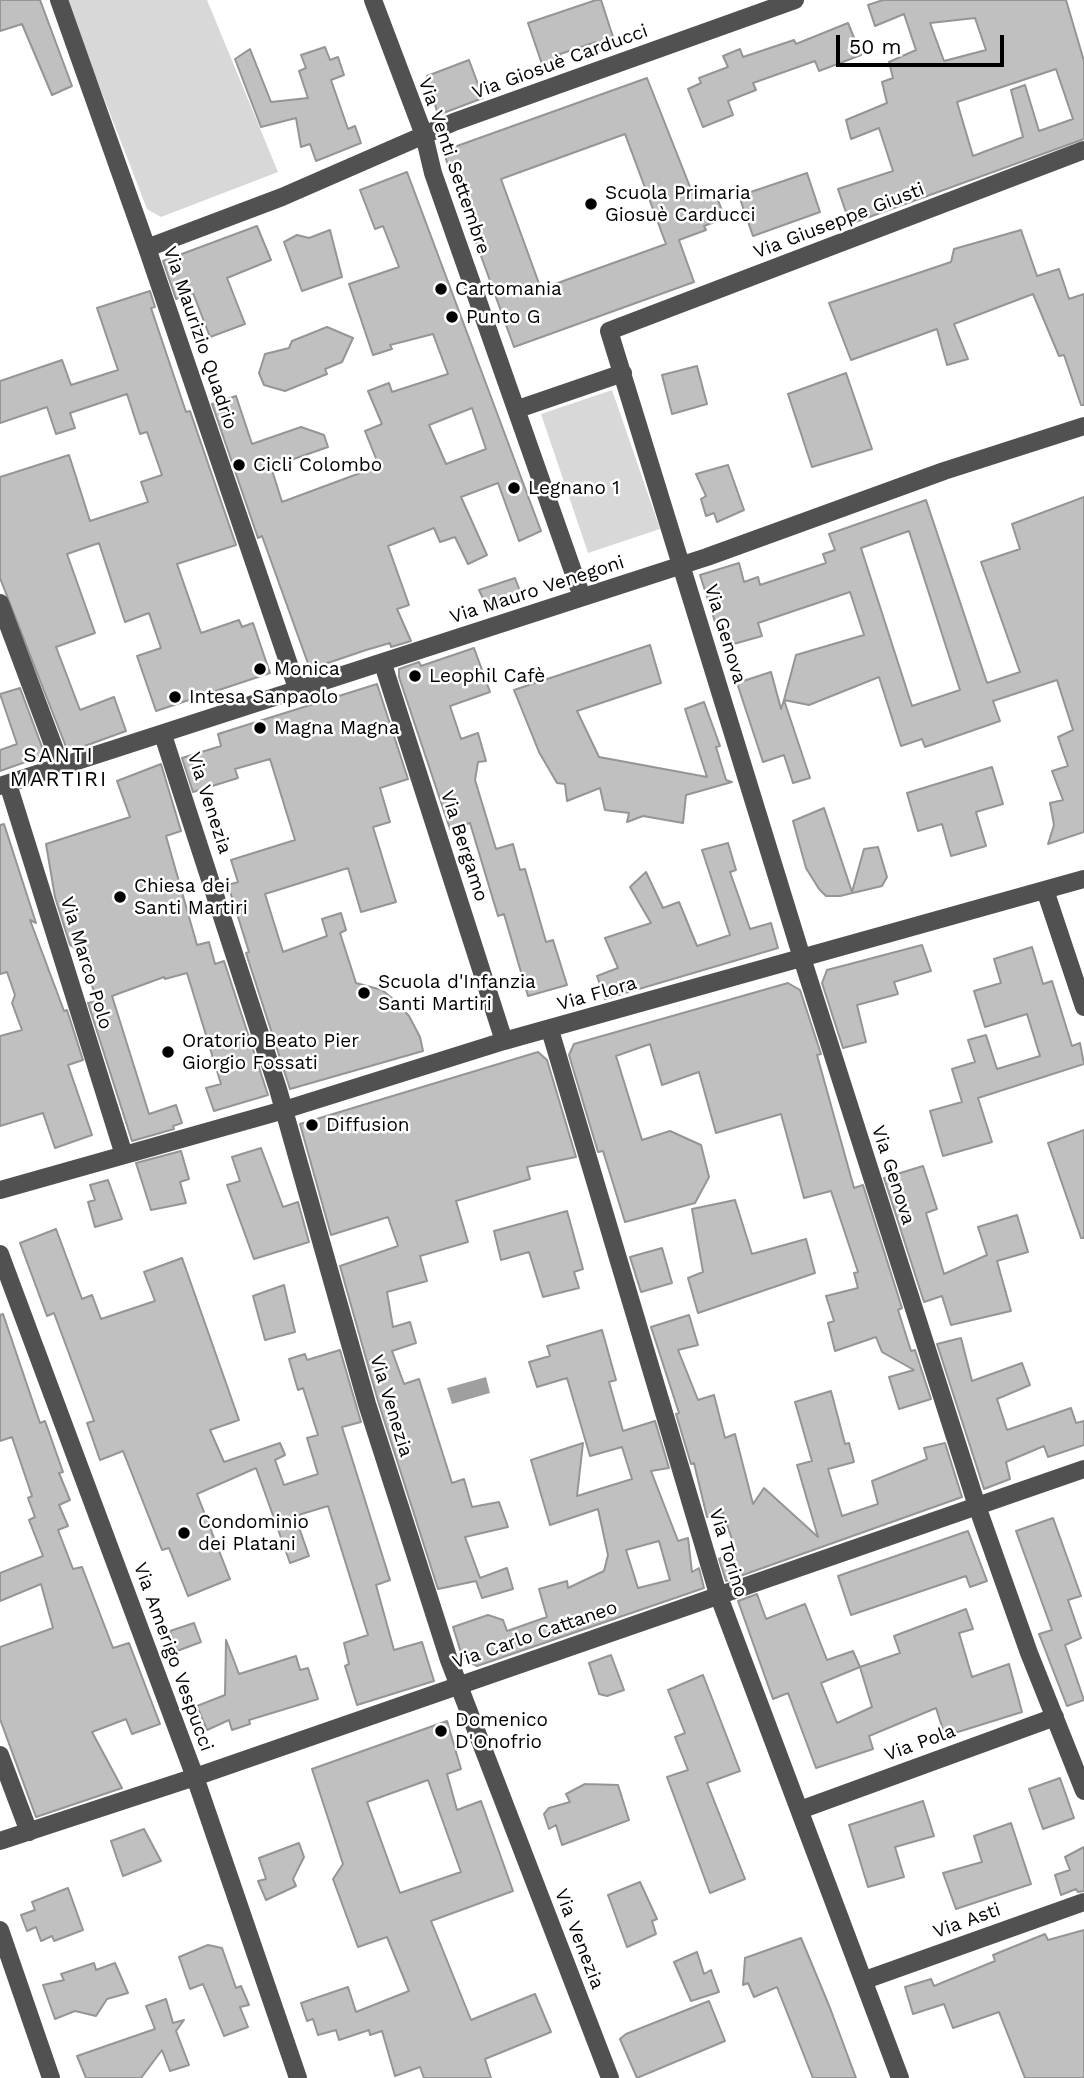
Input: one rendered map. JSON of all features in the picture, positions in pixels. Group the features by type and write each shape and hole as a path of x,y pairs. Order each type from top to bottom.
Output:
{"street":[{"name":"Via Maurizio Quadrio","path":"59,0 147,248 298,691"},
{"name":"Via Venti Settembre","path":"373,0 424,135 433,173 582,597"},
{"name":"Via Giosuè Carducci","path":"147,248 282,197 424,135 795,0"},
{"name":"Via Giuseppe Giusti","path":"609,331 1084,150"},
{"name":"Via Genova","path":"609,331 802,958 977,1506 1029,1653 1084,1790"},
{"path":"518,409 623,373"},
{"name":"Via Mauro Venegoni","path":"4,785 683,565 944,471 1084,426"},
{"path":"0,603 61,766"},
{"name":"Via Bergamo","path":"383,664 504,1041"},
{"name":"Via Venezia","path":"163,735 284,1110 367,1404 458,1685 610,2078"},
{"name":"Via Marco Polo","path":"4,785 124,1155"},
{"name":"Via Flora","path":"0,1190 284,1110 504,1041 1084,878"},
{"path":"1045,890 1084,1007"},
{"name":"Via Torino","path":"550,1030 718,1594 900,2078"},
{"name":"Via Amerigo Vespucci","path":"0,1254 195,1777 298,2078"},
{"name":"Via Carlo Cattaneo","path":"0,1841 195,1777 1084,1469"},
{"name":"Via Pola","path":"800,1810 1055,1717"},
{"path":"0,1755 29,1832"},
{"name":"Via Asti","path":"865,1980 1084,1902"},
{"path":"0,1930 51,2078"}],"shaded area":[{"path":"66,0 207,0 278,172 161,217 147,209"},
{"path":"612,390 660,529 588,553 541,414"},
{"path":"486,1377 490,1393 452,1404 447,1388"}],"building":[{"path":"0,0 40,0 72,86 52,95 22,24 0,31"},
{"path":"601,0 616,46 599,51 596,42 560,54 563,63 544,70 528,23"},
{"path":"883,0 1066,0 1084,61 1084,139 850,224 838,189 893,171 879,128 851,139 846,120 887,103 882,82 893,78 889,62 916,50 904,14 875,26 868,5","holes":["975,18 986,50 944,61 930,23","1056,69 1073,119 1039,131 1025,85 1011,90 1023,137 973,156 957,102"]},
{"path":"848,23 861,55 819,71 815,61 753,83 756,90 728,101 733,115 703,127 688,89 701,83 699,78 728,67 723,56 740,49 743,57 794,40 796,44"},
{"path":"325,47 330,60 338,57 344,75 331,80 348,129 355,126 361,143 316,161 310,144 301,147 296,118 261,127 235,59 250,49 271,102 308,98 299,71 306,68 301,55"},
{"path":"469,60 483,98 438,115 427,76"},
{"path":"647,78 694,197 714,190 725,218 704,226 706,230 679,240 694,282 514,347 443,151","holes":["625,134 666,244 541,289 501,179"]},
{"path":"407,172 541,531 519,541 498,483 461,497 487,555 468,564 455,537 440,542 434,528 388,546 409,605 397,609 411,641 391,647 390,643 310,669 262,536 258,538 212,404 236,396 252,444 301,427 324,435 328,447 271,467 282,502 379,466 365,431 382,424 368,391 389,383 392,392 448,374 433,334 390,345 392,349 373,355 349,284 399,267 383,226 375,229 360,190","holes":["472,408 486,449 446,464 429,425"]},
{"path":"807,173 820,212 753,236 739,196"},
{"path":"257,226 271,260 227,278 245,324 210,337 193,293 176,299 163,261"},
{"path":"330,230 342,277 302,291 284,242 297,235 309,238"},
{"path":"1021,230 1037,276 1059,269 1069,299 1084,294 1084,405 1081,405 1064,355 1059,356 1033,294 954,324 968,359 947,365 937,329 851,360 829,303 951,262 954,249"},
{"path":"150,291 155,307 151,308 186,412 190,411 236,545 177,564 201,633 239,620 242,627 253,623 270,673 156,711 137,656 161,648 149,613 125,622 99,543 67,554 95,633 56,647 80,710 114,697 126,731 68,752 0,578 0,477 69,455 90,521 148,502 141,482 162,475 147,432 140,434 127,394 70,413 75,428 56,434 47,407 0,423 0,381 62,360 71,385 118,370 97,308"},
{"path":"327,327 353,338 342,362 325,369 327,374 285,391 264,385 259,373 265,354 289,348 292,341"},
{"path":"697,366 707,404 672,414 662,375"},
{"path":"846,373 872,449 812,467 788,394"},
{"path":"728,465 744,510 717,522 714,513 706,516 701,499 706,496 696,474"},
{"path":"1084,497 1084,832 1048,844 1054,825 1050,803 1063,800 1052,771 1068,766 1058,737 1073,730 1057,680 993,701 1000,721 925,747 922,739 901,746 879,677 809,705 784,700 796,655 864,635 850,592 758,623 762,636 723,647 700,575 739,563 744,582 758,577 760,585 826,563 823,554 835,550 829,534 926,500 987,683 1020,672 981,562 1020,549 1012,524","holes":["909,531 960,690 912,706 861,548"]},
{"path":"515,578 523,599 489,611 479,590"},
{"path":"650,645 661,683 577,711 599,757 707,777 685,709 704,702 720,746 716,747 726,780 732,782 686,795 683,823 643,816 627,822 629,813 605,810 600,788 567,801 565,784 557,783 539,752 514,690"},
{"path":"474,648 490,692 450,706 461,739 478,733 486,761 478,762 475,780 496,849 513,844 520,870 525,869 546,942 553,940 567,985 528,996 504,914 498,916 470,823 450,829 399,677 399,669 419,662 421,666"},
{"path":"771,672 781,709 784,700 810,778 793,783 784,755 763,762 737,683"},
{"path":"377,684 408,779 380,788 390,822 373,827 396,902 361,912 348,868 265,894 283,952 327,936 322,919 341,913 346,930 340,933 356,983 382,990 393,999 409,1016 420,1037 423,1051 290,1089 246,953 249,952 228,885 238,882 231,860 295,840 270,759 235,769 238,778 193,792 182,758 221,746 218,734"},
{"path":"20,688 45,755 0,771 0,750 17,744 0,694"},
{"path":"161,764 181,831 166,836 197,945 209,942 215,964 224,961 268,1095 214,1111 206,1088 221,1084 187,973 165,979 164,977 112,996 149,1114 176,1105 182,1123 173,1126 174,1129 132,1141 88,1003 97,1001 81,952 70,945 55,897 46,844 130,817 117,781"},
{"path":"992,767 1003,804 976,812 986,846 951,856 942,824 918,831 907,793"},
{"path":"824,808 852,892 864,849 878,847 887,877 882,886 840,896 826,896 819,889 806,868 793,821"},
{"path":"4,824 36,923 30,920 64,1011 67,1010 83,1060 68,1065 92,1135 55,1148 43,1113 0,1126 0,1036 22,1030 12,1003 15,995 7,972 0,974 0,825"},
{"path":"728,843 736,870 730,872 750,929 771,923 778,948 605,999 597,976 618,968 605,938 651,923 630,887 646,872 663,908 679,902 697,946 730,935 702,850"},
{"path":"922,945 931,971 894,982 898,994 857,1005 866,1042 843,1048 822,983 827,970"},
{"path":"1032,947 1043,984 1052,981 1072,1046 1080,1043 1084,1064 978,1098 992,1142 943,1156 930,1111 962,1102 952,1069 975,1062 968,1040 986,1035 997,1069 1040,1056 1027,1014 985,1027 974,991 1001,983 994,959"},
{"path":"788,983 800,990 821,1054 817,1055 854,1188 863,1185 902,1308 898,1310 911,1351 915,1350 931,1399 899,1409 889,1377 914,1370 882,1352 876,1337 835,1351 828,1323 834,1321 826,1296 858,1288 854,1273 858,1272 831,1191 804,1198 781,1114 716,1133 699,1072 662,1085 650,1044 616,1056 642,1140 670,1131 701,1145 709,1177 695,1203 625,1222 603,1151 598,1152 569,1055 574,1044"},
{"path":"538,1052 547,1060 576,1157 527,1167 530,1179 456,1201 468,1242 420,1256 427,1281 387,1292 393,1327 410,1322 416,1343 392,1351 404,1384 419,1379 452,1483 464,1479 472,1507 499,1502 508,1527 465,1537 480,1578 507,1568 513,1589 482,1598 476,1581 438,1589 378,1401 340,1266 398,1246 388,1217 331,1235 300,1124"},
{"path":"1084,1130 1084,1238 1081,1238 1048,1143"},
{"path":"261,1148 283,1207 298,1202 309,1242 254,1259 227,1185 240,1181 232,1157"},
{"path":"181,1151 189,1179 180,1182 186,1203 151,1210 136,1163"},
{"path":"923,1166 937,1209 926,1213 944,1274 987,1255 978,1227 1017,1215 1028,1252 997,1261 1011,1311 951,1325 942,1296 924,1302 884,1178"},
{"path":"108,1180 122,1219 95,1227 88,1202 95,1200 90,1185"},
{"path":"735,1200 752,1254 806,1239 815,1273 698,1313 688,1278 703,1272 692,1209"},
{"path":"567,1211 583,1269 574,1272 579,1288 543,1297 529,1252 501,1260 494,1231"},
{"path":"56,1229 82,1299 92,1295 101,1319 155,1301 144,1272 182,1258 239,1420 210,1430 224,1462 280,1443 285,1455 275,1460 284,1485 318,1474 307,1438 318,1435 303,1388 298,1390 289,1359 305,1354 307,1360 340,1350 361,1422 342,1427 390,1580 376,1585 394,1650 422,1642 434,1681 357,1705 345,1666 349,1664 344,1643 368,1635 328,1506 295,1516 309,1556 290,1563 256,1468 197,1494 230,1579 188,1596 169,1548 162,1550 123,1451 100,1460 87,1423 94,1421 54,1313 47,1316 20,1243"},
{"path":"662,1248 672,1283 641,1292 630,1257"},
{"path":"284,1285 295,1332 265,1340 253,1296"},
{"path":"3,1314 40,1423 45,1421 63,1472 59,1473 70,1500 59,1505 68,1526 58,1530 73,1569 82,1567 113,1648 129,1643 160,1724 132,1734 126,1719 92,1732 122,1788 36,1817 0,1719 0,1647 53,1628 41,1584 0,1601 0,1573 43,1556 29,1520 35,1517 28,1498 32,1496 12,1437 0,1441 0,1315"},
{"path":"689,1315 698,1345 678,1350 698,1400 714,1395 725,1438 735,1434 753,1504 764,1488 818,1537 797,1465 812,1461 795,1402 831,1391 845,1444 849,1443 854,1462 828,1469 842,1516 878,1504 872,1481 927,1459 924,1448 945,1443 962,1497 726,1581 719,1559 736,1551 723,1513 707,1517 694,1463 691,1464 676,1414 679,1413 651,1327"},
{"path":"602,1330 616,1380 609,1382 623,1431 655,1421 669,1468 651,1471 678,1541 688,1538 692,1572 699,1568 704,1588 477,1666 463,1659 453,1627 488,1615 503,1620 507,1631 547,1617 539,1589 567,1581 568,1588 604,1571 608,1555 598,1509 550,1525 531,1460 583,1443 577,1496 632,1479 622,1447 590,1456 567,1378 537,1387 529,1362 550,1356 547,1346","holes":["659,1541 670,1580 638,1588 626,1550"]},
{"path":"961,1338 972,1381 1022,1363 1030,1385 997,1399 1007,1430 1071,1408 1076,1423 1084,1421 1084,1445 1048,1457 1044,1446 1006,1462 1010,1479 984,1489 937,1344"},
{"path":"1053,1518 1081,1596 1068,1600 1081,1638 1065,1645 1084,1700 1067,1706 1039,1634 1052,1630 1016,1531"},
{"path":"968,1531 987,1581 970,1587 966,1576 851,1615 838,1576"},
{"path":"757,1594 766,1619 805,1604 827,1660 853,1651 860,1667 900,1653 894,1636 966,1609 973,1629 959,1633 972,1677 1009,1664 1022,1712 945,1736 936,1708 869,1736 873,1749 816,1768 788,1693 773,1699 738,1601","holes":["860,1667 872,1707 837,1723 821,1683"]},
{"path":"194,1623 201,1642 177,1651 170,1631"},
{"path":"226,1640 239,1674 296,1656 300,1670 308,1668 318,1699 249,1720 250,1724 232,1730 229,1720 207,1730 197,1706 225,1695"},
{"path":"611,1655 624,1690 607,1696 599,1694 589,1663"},
{"path":"703,1675 740,1771 707,1783 745,1879 710,1893 667,1777 688,1770 675,1737 685,1733 668,1690"},
{"path":"447,1721 461,1769 447,1774 457,1810 481,1801 513,1891 431,1921 471,2020 535,1994 551,2032 485,2059 491,2078 424,2078 420,2067 395,2076 382,2031 370,2035 369,2030 339,2040 336,2030 318,2035 313,2019 307,2021 301,2003 348,1987 356,2012 409,1991 387,1937 358,1947 333,1879 343,1864 312,1769","holes":["428,1780 461,1872 400,1893 367,1802"]},
{"path":"1060,1778 1074,1818 1043,1829 1029,1789"},
{"path":"585,1784 618,1785 629,1820 562,1845 556,1825 549,1829 544,1814 549,1808 570,1802 566,1794"},
{"path":"923,1801 934,1836 895,1847 904,1877 868,1887 849,1825"},
{"path":"1011,1823 1031,1884 956,1909 943,1873 982,1862 974,1836"},
{"path":"144,1829 161,1861 123,1876 111,1841"},
{"path":"299,1843 304,1857 293,1879 296,1886 266,1900 258,1881 266,1879 259,1858"},
{"path":"1084,1847 1084,1891 1078,1892 1076,1889 1061,1895 1055,1875 1070,1870 1065,1857"},
{"path":"640,1882 657,1919 652,1921 656,1934 627,1947 608,1895"},
{"path":"68,1888 83,1930 54,1941 52,1936 41,1941 36,1927 27,1931 21,1915 35,1910 32,1902"},
{"path":"1084,1930 1084,2078 1025,2078 999,2012 953,2028 944,2004 913,2014 905,1987 931,1979 934,1986 995,1961 993,1955 1045,1934 1048,1940"},
{"path":"801,1938 856,2078 813,2078 777,1987 754,1997 748,1983 743,1985 745,1958"},
{"path":"208,1945 222,1948 236,1988 241,1986 249,2005 240,2007 248,2027 224,2036 203,1984 190,1989 179,1957"},
{"path":"697,1952 704,1974 711,1970 719,1992 691,2001 674,1962"},
{"path":"94,1963 96,1970 115,1963 128,1993 107,1999 96,2016 75,2011 55,2019 43,1985 64,1980 61,1974"},
{"path":"166,1999 173,2023 184,2020 176,2031 189,2065 170,2071 162,2050 141,2078 86,2078 77,2056 155,2029 146,2006"},
{"path":"709,2001 725,2041 637,2078 620,2039 626,2034"}],"place":[{"name":"Scuola Primaria Giosuè Carducci","path":"591,204"},
{"name":"Cartomania","path":"441,289"},
{"name":"Punto G","path":"452,317"},
{"name":"Cicli Colombo","path":"239,465"},
{"name":"Legnano 1","path":"514,488"},
{"name":"Monica","path":"260,669"},
{"name":"Leophil Cafè","path":"415,676"},
{"name":"Intesa Sanpaolo","path":"175,697"},
{"name":"Magna Magna","path":"260,728"},
{"name":"Chiesa dei Santi Martiri","path":"120,897"},
{"name":"Scuola d'Infanzia Santi Martiri","path":"364,993"},
{"name":"Oratorio Beato Pier Giorgio Fossati","path":"168,1052"},
{"name":"Diffusion","path":"312,1125"},
{"name":"Condominio dei Platani","path":"184,1533"},
{"name":"Domenico D'Onofrio","path":"441,1731"}],"district":[{"name":"SANTI MARTIRI","path":"59,768"}]}
